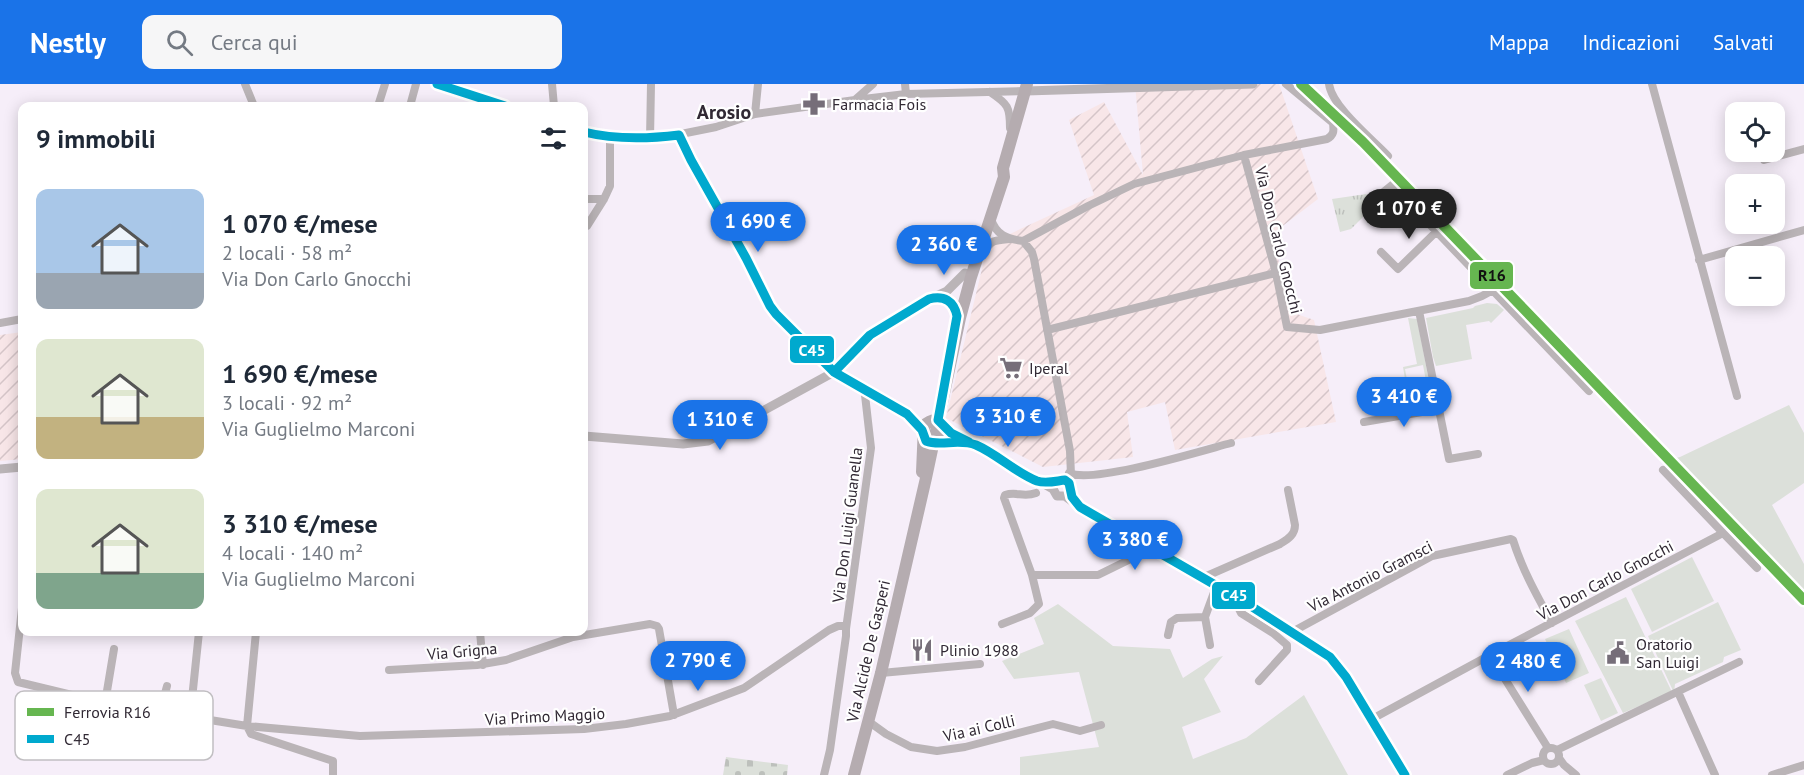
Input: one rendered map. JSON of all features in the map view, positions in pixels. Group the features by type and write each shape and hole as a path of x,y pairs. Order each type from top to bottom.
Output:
{"main road":[{"name":"Via Alcide De Gasperi","path":"854,775 881,674 913,534 925,478 930,439 939,422 965,273 1001,174 1027,87"},
{"name":"Via Alcide De Gasperi","path":"939,422 942,391 957,316 994,216 991,203 1001,174"},
{"path":"930,439 927,423 939,422"},
{"path":"925,478 931,474 940,450 946,445 961,441"}],"street":[{"path":"245,84 252,102"},
{"path":"379,102 385,84"},
{"path":"411,102 416,84"},
{"path":"437,84 493,102"},
{"path":"552,84 554,102"},
{"path":"650,139 651,84"},
{"path":"755,114 758,84"},
{"path":"855,100 873,84"},
{"path":"905,84 906,94"},
{"path":"588,133 610,138 650,139 716,127 755,114 906,94 989,92 1027,87 1253,84"},
{"name":"Via Don Carlo Gnocchi","path":"1286,84 1333,123 1334,130 1328,139 1244,155 1276,273 1287,327 1320,330 1469,301 1492,290"},
{"path":"1329,84 1330,93 1339,105 1388,156"},
{"path":"1652,84 1737,396"},
{"path":"989,92 1005,102 1009,109 1010,143"},
{"path":"679,135 770,306 834,372 906,414 930,439 961,441 976,445 1038,481 1065,484 1089,475 1133,468 1231,442"},
{"path":"588,224 610,186 610,138"},
{"path":"1785,154 1804,149"},
{"path":"994,216 993,225 998,233 1010,239 1023,241 1134,184 1244,155"},
{"path":"1376,198 1392,185 1590,391"},
{"path":"588,199 604,199"},
{"path":"1382,252 1398,269 1437,231"},
{"path":"1699,260 1804,231"},
{"name":"Via Alcide De Gasperi","path":"958,313 965,312 984,250 988,244 997,240 1010,239"},
{"path":"1023,241 1032,252 1034,259 1070,451 1071,463 1065,484 1080,507 1240,600 1330,657 1346,677 1405,775"},
{"path":"588,436 684,444 708,441 834,372 870,335 954,285 965,273"},
{"path":"1047,330 1276,273"},
{"path":"936,296 950,301 958,313"},
{"path":"1419,311 1449,459 1478,454"},
{"path":"0,323 18,320"},
{"name":"Via Don Luigi Guanella","path":"846,629 871,448 866,389"},
{"path":"1364,422 1439,409"},
{"path":"939,422 961,441"},
{"path":"0,469 18,467"},
{"path":"1663,470 1757,568"},
{"path":"1202,578 1289,538 1295,530 1295,525 1287,490"},
{"path":"1002,624 1030,613 1039,604 1032,575 1004,498 1008,494 1027,496 1036,493"},
{"name":"Via Don Carlo Gnocchi","path":"1372,719 1723,533"},
{"name":"Via Antonio Gramsci","path":"1292,632 1432,556 1511,539 1524,572 1552,623"},
{"path":"1032,575 1098,575 1151,549"},
{"path":"1210,645 1205,618 1216,586"},
{"path":"1240,600 1238,607 1241,613 1273,633 1287,645 1287,650 1259,681"},
{"path":"1168,635 1171,622 1177,618 1205,618"},
{"name":"Via Grigna","path":"588,635 654,625 658,629 674,715"},
{"name":"Via Primo Maggio","path":"213,721 360,736 584,729 626,724 674,715 744,688 829,630 841,626 846,629"},
{"path":"824,775 830,750 846,629"},
{"name":"Via Primo Maggio","path":"19,636 15,673 18,682 55,691"},
{"path":"193,691 199,636"},
{"path":"256,636 248,726 251,734 333,761 333,775"},
{"path":"480,636 483,664"},
{"name":"Via Grigna","path":"389,670 483,664 512,659 580,636"},
{"path":"107,691 114,649"},
{"path":"1490,655 1549,764 1559,756 1678,692 1739,662"},
{"path":"881,674 980,664"},
{"path":"166,691 167,686"},
{"path":"1678,692 1715,775"},
{"name":"Via ai Colli","path":"868,721 886,734 911,747 937,751 965,747 1053,724 1080,731 1101,725"},
{"path":"1507,775 1553,748 1576,775"},
{"path":"1772,775 1804,765"}],"shaded area":[{"path":"1135,84 1279,84 1318,199 1272,234 1291,312 1314,320 1336,422 1175,450 1165,402 1127,412 1133,457 1043,467 946,418 988,244 1094,195 1069,120 1104,102 1143,175"},
{"path":"18,333 18,459 0,461 0,335"}],"green space":[{"path":"1366,194 1376,204 1351,229 1340,232 1332,199"},
{"path":"1487,303 1497,304 1504,310 1491,323 1489,321 1466,325 1472,359 1436,366 1426,318"},
{"path":"1408,318 1417,319 1429,381 1426,381 1423,365 1405,369 1412,407 1428,404 1428,406 1410,409 1403,367 1417,364"},
{"path":"1789,405 1804,433 1804,483 1772,505 1804,564 1804,598 1664,461 1680,457"},
{"path":"1692,557 1714,601 1652,632 1631,589"},
{"path":"1626,597 1672,692 1623,713 1575,621"},
{"path":"1718,602 1741,650 1724,657 1723,662 1675,684 1674,693 1648,636"},
{"path":"1058,604 1113,646 1170,649 1183,678 1212,659 1223,656 1204,679 1221,712 1182,727 1193,759 1246,738 1304,695 1348,775 1020,775 1020,757 1099,747 1079,672 1014,679 1002,661 1044,644 1034,618"},
{"path":"1569,629 1589,673 1566,683 1545,639"},
{"path":"1601,678 1618,713 1601,721 1584,685"},
{"path":"726,757 788,765 787,775 723,775"}],"rail line":[{"name":"R16","path":"1301,84 1363,142 1804,600"}],"transit line":[{"name":"C45","path":"437,84 493,102"},
{"name":"C45","path":"588,133 631,138 679,135"},
{"name":"C45","path":"679,135 770,306 834,372 907,414 922,430 926,441 969,443 984,449 1037,481 1065,480 1069,483 1072,497 1080,507 1243,601 1330,657 1346,677 1405,775"},
{"name":"C45","path":"834,372 870,335 929,299 948,300 957,316 938,420 951,433 969,442"}],"place":[{"name":"Farmacia Fois","path":"814,104"},
{"name":"Iperal","path":"1011,368"},
{"name":"Plinio 1988","path":"922,650"},
{"name":"Oratorio San Luigi","path":"1618,653"}],"district":[{"name":"Arosio","path":"724,112"}]}
